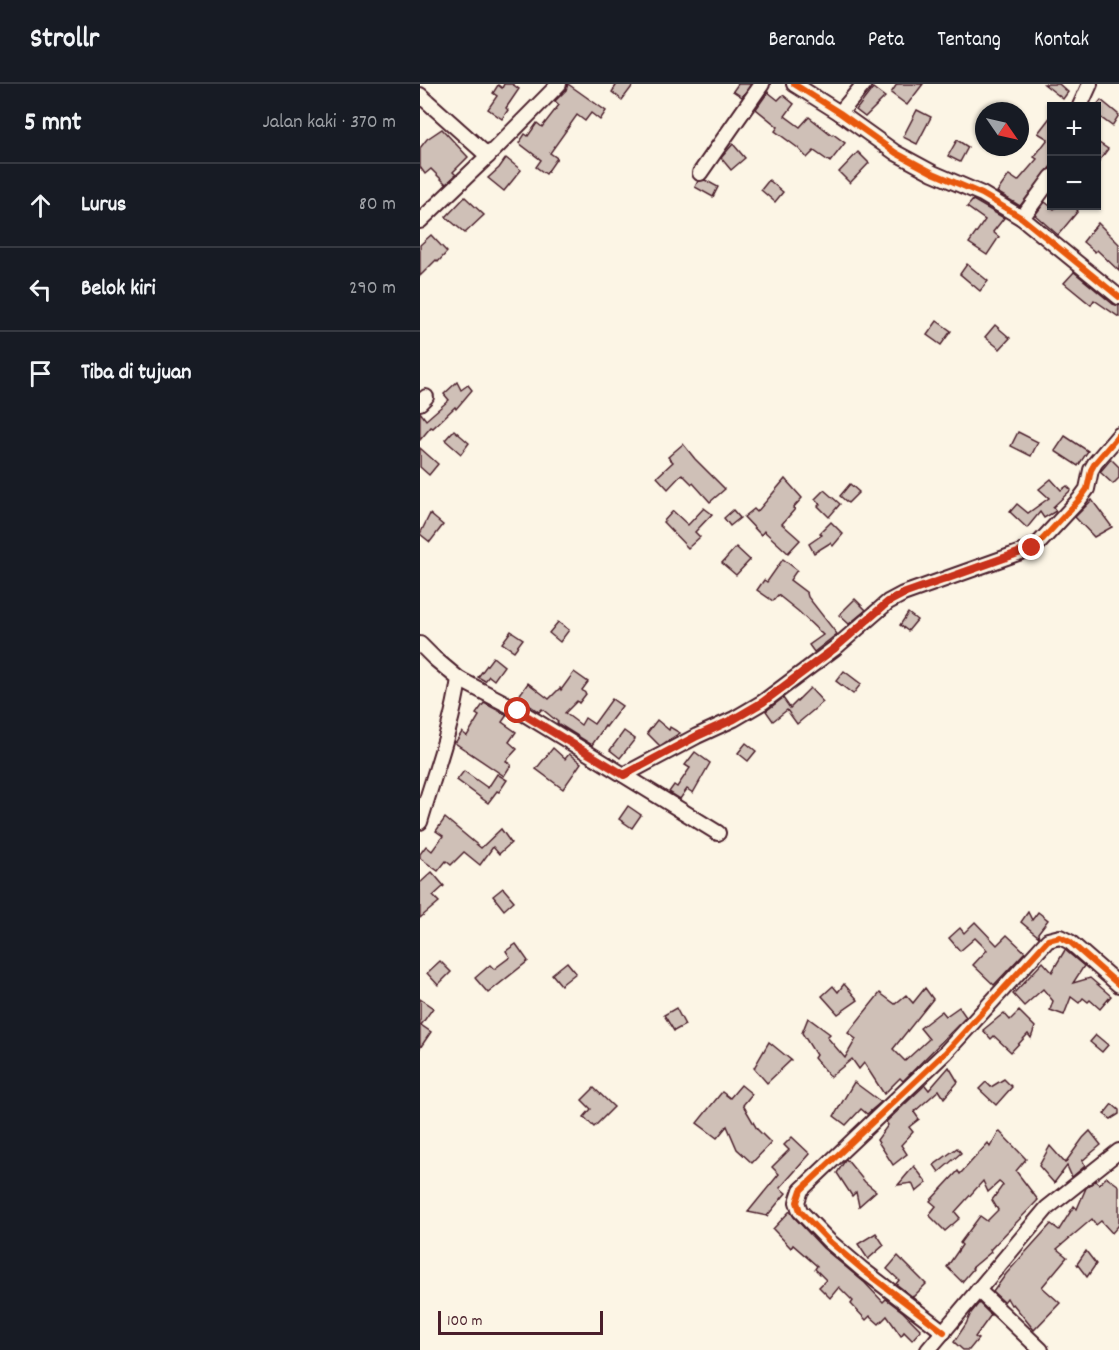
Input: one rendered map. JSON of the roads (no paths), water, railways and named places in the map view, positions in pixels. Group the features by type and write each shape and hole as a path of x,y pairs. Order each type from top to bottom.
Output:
{"street":[{"path":"420,221 559,84"},
{"path":"700,173 762,84"},
{"path":"794,84 896,153 933,173 982,194 1022,218 1119,297"},
{"path":"840,113 864,84"},
{"path":"1082,102 1090,84"},
{"path":"420,95 488,156"},
{"path":"1022,218 1047,184"},
{"path":"624,775 763,702 835,648 888,602 903,594 1021,552 1039,543 1079,500 1087,489 1095,463 1119,435"},
{"path":"420,644 459,679 518,711 718,833"},
{"path":"420,822 457,698 459,679"},
{"path":"944,1332 829,1241 800,1211 798,1196 801,1190 945,1053 1048,940 1054,937 1065,939 1119,985"},
{"path":"928,1350 1047,1208 1119,1151"},
{"path":"978,1290 1041,1350"}]}
